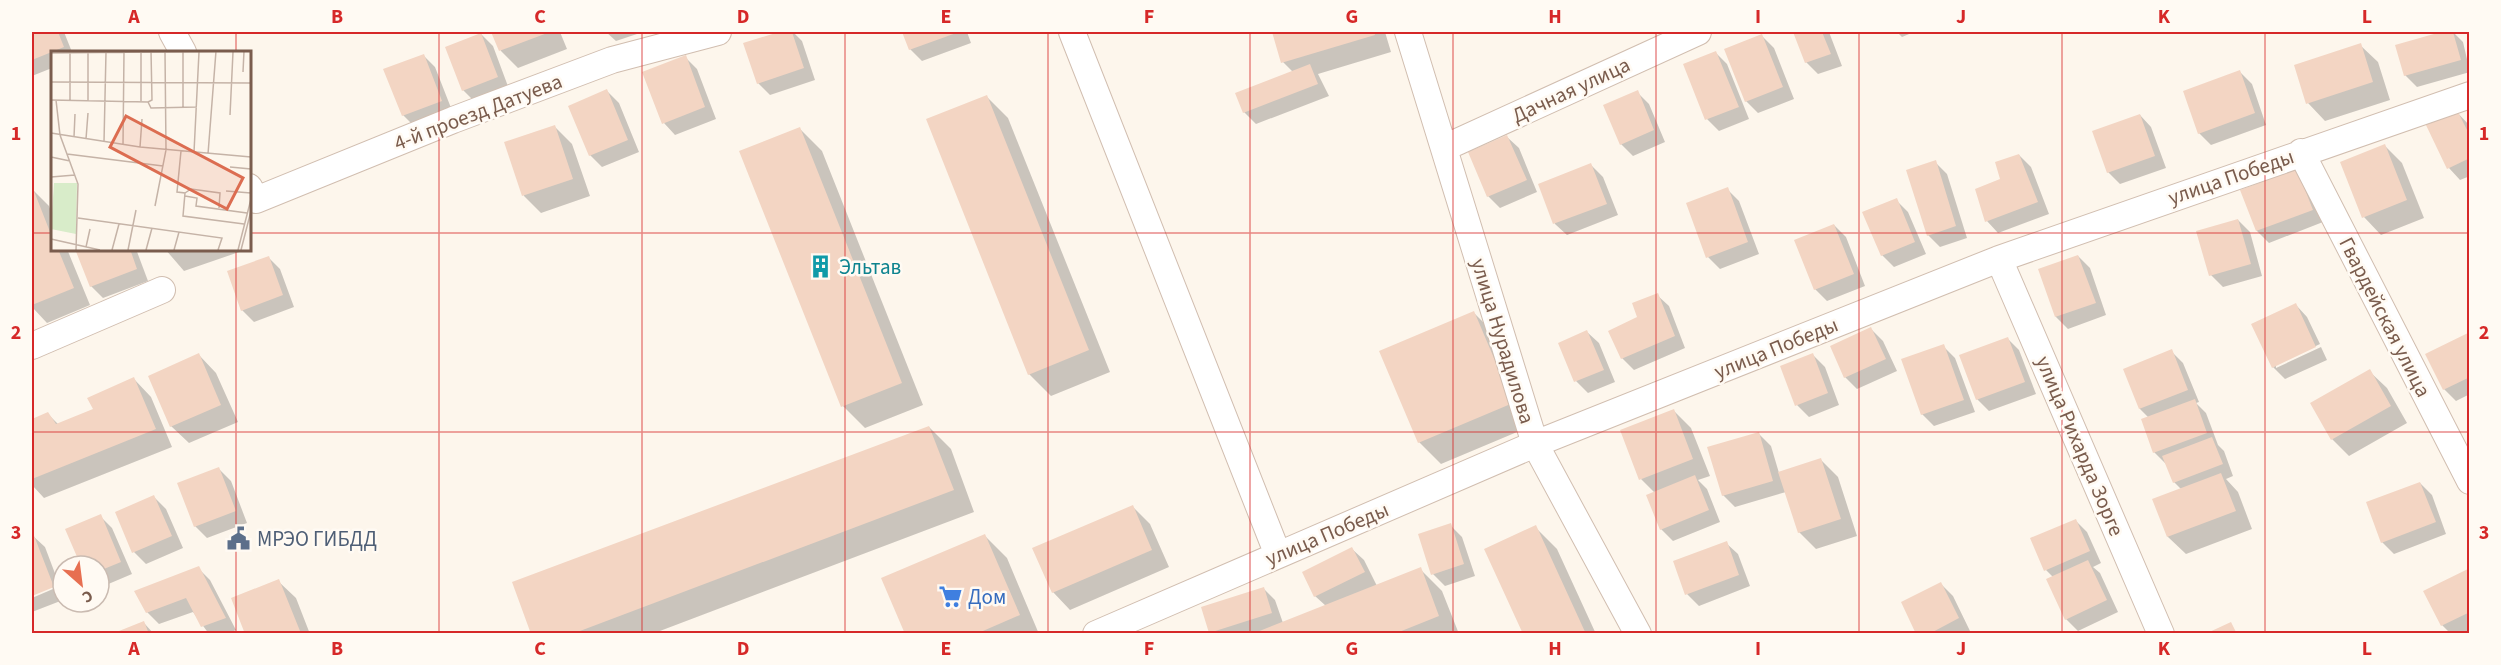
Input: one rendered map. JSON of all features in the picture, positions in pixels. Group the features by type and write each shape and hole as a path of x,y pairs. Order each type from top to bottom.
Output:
{"street":[{"path":"172,32 182,51"},
{"name":"4-й проезд Датуева","path":"250,189 256,200 453,120 612,60 718,32"},
{"path":"1072,32 1278,555"},
{"name":"улица Нурадилова","path":"1408,32 1535,444 1638,633"},
{"name":"Дачная улица","path":"1444,148 1698,32"},
{"name":"улица Победы","path":"1095,633 1535,444 2000,259 2469,95"},
{"name":"Гвардейская улица","path":"2301,152 2469,481"},
{"name":"улица Рихарда Зорге","path":"2000,259 2161,633"},
{"path":"32,346 162,290"}],"building":[{"path":"32,32 58,32 64,47 32,60"},
{"path":"491,32 550,32 499,51"},
{"path":"779,32 792,32 804,68 757,84 743,43"},
{"path":"902,32 959,32 909,50"},
{"path":"1272,32 1374,32 1375,35 1281,63"},
{"path":"1793,32 1822,32 1831,54 1805,63"},
{"path":"2441,32 2453,32 2461,60 2404,76 2395,45"},
{"path":"481,33 498,77 462,91 445,47"},
{"path":"1762,34 1783,87 1745,102 1724,49"},
{"path":"2361,43 2373,82 2306,104 2294,65"},
{"path":"1716,51 1739,107 1705,120 1683,64"},
{"path":"424,54 442,101 402,116 383,69"},
{"path":"686,55 705,107 662,124 642,72"},
{"path":"1310,64 1318,84 1243,113 1235,93"},
{"path":"2240,70 2255,113 2198,134 2183,91"},
{"path":"607,89 628,140 589,156 568,106"},
{"path":"1638,90 1654,130 1620,145 1603,105"},
{"path":"987,95 1089,350 1028,375 926,119"},
{"path":"2456,108 2470,136 2470,158 2447,169 2425,123"},
{"path":"2140,114 2155,156 2107,173 2092,131"},
{"path":"555,125 573,179 522,196 504,142"},
{"name":"Эльтав","path":"800,127 902,383 841,407 739,151"},
{"path":"1507,135 1527,180 1487,197 1468,152"},
{"path":"2385,144 2407,200 2362,218 2340,162"},
{"path":"2019,154 2038,202 1985,222 1975,189 2000,179 1995,162"},
{"path":"1936,160 1956,226 1927,236 1906,170"},
{"path":"1591,163 1607,204 1553,224 1538,184"},
{"path":"2297,169 2313,210 2256,231 2240,190"},
{"path":"32,186 51,234 51,250 58,250 74,288 32,305"},
{"path":"1728,187 1748,242 1706,258 1686,203"},
{"path":"1897,198 1915,242 1881,256 1862,212"},
{"path":"2238,219 2251,264 2209,276 2196,231"},
{"path":"1834,224 1854,274 1814,290 1794,240"},
{"path":"75,250 130,250 137,269 90,287"},
{"path":"2078,255 2096,303 2055,317 2038,269"},
{"path":"269,256 283,295 241,311 227,271"},
{"path":"1658,293 1675,336 1621,359 1608,331 1637,317 1632,303"},
{"path":"2296,303 2316,347 2272,368 2251,324"},
{"path":"1474,311 1513,403 1418,443 1379,351"},
{"path":"1871,327 1886,359 1844,378 1830,346"},
{"path":"1587,330 1604,370 1574,382 1558,343"},
{"path":"2470,332 2470,377 2443,390 2425,354"},
{"path":"2008,337 2025,382 1976,400 1959,355"},
{"path":"1944,344 1964,400 1921,415 1901,359"},
{"path":"2172,349 2188,390 2139,409 2123,369"},
{"path":"199,353 221,405 170,427 148,376"},
{"path":"1813,353 1828,393 1795,406 1780,366"},
{"path":"2370,369 2391,406 2331,440 2310,403"},
{"path":"134,377 156,429 32,479 32,419 48,412 56,424 93,409 87,398"},
{"path":"2195,399 2207,433 2153,453 2141,419"},
{"path":"1674,409 1693,459 1639,480 1620,430"},
{"path":"929,426 954,490 572,634 531,634 512,582"},
{"path":"1759,432 1773,481 1722,496 1707,447"},
{"path":"2212,437 2223,464 2173,483 2162,456"},
{"path":"1821,458 1841,519 1798,533 1778,472"},
{"path":"219,467 236,511 194,527 177,483"},
{"path":"2221,473 2236,511 2167,537 2152,499"},
{"path":"1695,475 1709,510 1660,530 1646,495"},
{"path":"2420,482 2436,522 2381,543 2366,502"},
{"path":"154,495 172,536 132,553 115,512"},
{"path":"1133,505 1152,550 1052,593 1032,548"},
{"path":"101,514 121,562 111,566 111,554 76,554 65,529"},
{"path":"2076,519 2090,551 2044,571 2030,538"},
{"path":"1451,523 1464,564 1431,575 1418,534"},
{"path":"1536,525 1586,634 1523,634 1484,549"},
{"path":"32,534 51,579 51,588 32,596"},
{"name":"Дом","path":"985,534 1020,615 976,634 905,634 881,578"},
{"path":"1727,541 1739,575 1685,595 1673,561"},
{"path":"1352,547 1365,572 1314,597 1302,572"},
{"path":"2088,560 2107,600 2065,620 2046,579"},
{"path":"199,566 226,618 201,627 186,598 146,613 134,591"},
{"path":"1421,567 1439,616 1394,634 1252,634"},
{"path":"2470,568 2470,612 2441,626 2423,591"},
{"path":"279,579 300,631 245,634 231,598"},
{"path":"1941,582 1959,618 1929,634 1916,634 1901,602"},
{"path":"1264,587 1272,613 1209,633 1201,607"},
{"path":"144,621 149,634 114,634 114,633"},
{"path":"2231,622 2237,634 2205,634"}],"place":[{"name":"Эльтав","path":"821,267"},
{"name":"МРЭО ГИБДД","path":"239,539"},
{"name":"Дом","path":"950,597"}]}
